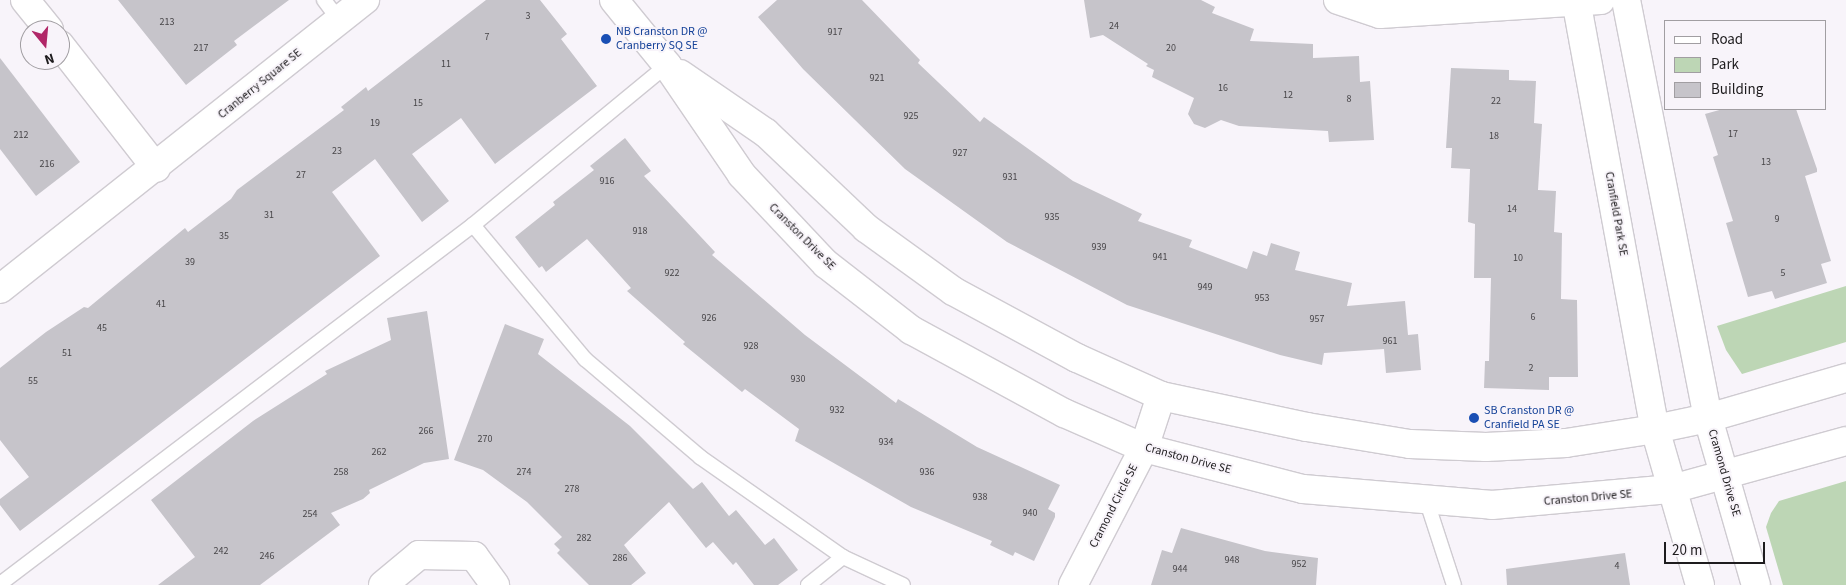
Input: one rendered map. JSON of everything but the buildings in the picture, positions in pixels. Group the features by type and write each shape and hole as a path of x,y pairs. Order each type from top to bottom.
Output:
{"street":[{"path":"26,0 41,20"},
{"name":"Cranberry Square SE","path":"0,288 156,168 331,10 365,0"},
{"name":"Cranston Drive SE","path":"614,0 667,65 742,175 834,270 911,330 1064,413 1144,448 1303,489 1492,505 1672,489 1725,477 1846,441"},
{"path":"1338,0 1380,14 1585,1"},
{"path":"1626,0 1708,418"},
{"name":"Cranfield Park SE","path":"1585,1 1655,429"},
{"path":"70,58 156,168"},
{"name":"Cranston Drive SE","path":"667,65 766,133 866,228 953,291 1077,358 1161,396 1307,427 1410,444 1486,447 1566,443 1655,429 1708,418 1846,378"},
{"name":"Cramond Circle SE","path":"1073,585 1144,448 1161,396"},
{"name":"Cramond Drive SE","path":"1708,418 1756,585"},
{"path":"1655,429 1700,585"},
{"path":"383,585 419,555 474,556 495,585"}],"lane":[{"path":"0,584 473,225 667,65"},
{"path":"473,225 585,359 700,457 843,557 903,585"},
{"path":"1426,499 1454,585"},
{"path":"808,585 843,557"}],"green space":[{"path":"1846,286 1846,342 1742,374 1726,350 1717,326"},
{"path":"1846,481 1846,585 1783,585 1766,527 1771,513 1779,501"}],"place":[{"name":"NB Cranston DR @ Cranberry SQ SE","path":"606,39"},
{"name":"SB Cranston DR @ Cranfield PA SE","path":"1474,418"}]}
